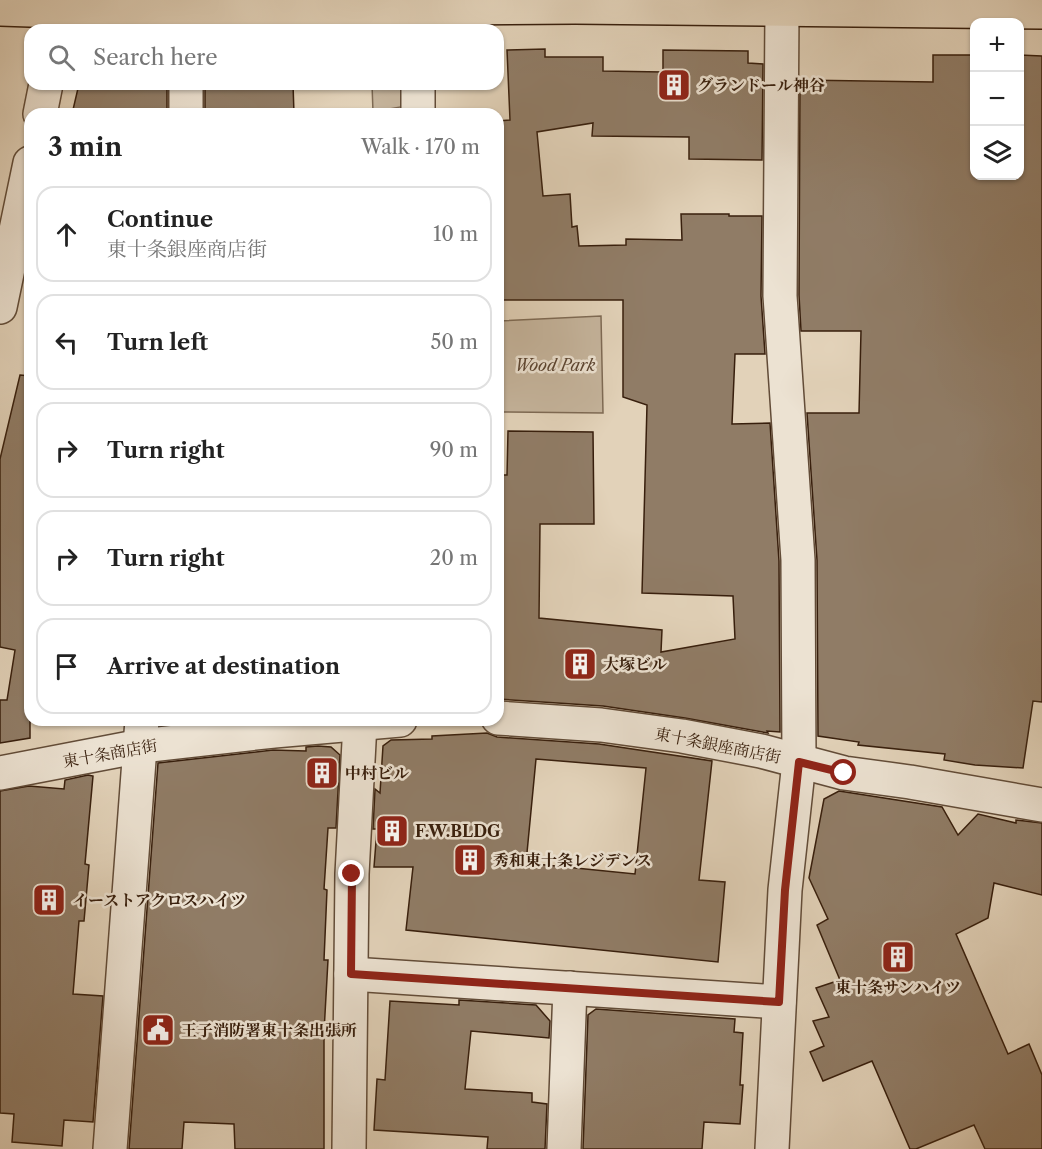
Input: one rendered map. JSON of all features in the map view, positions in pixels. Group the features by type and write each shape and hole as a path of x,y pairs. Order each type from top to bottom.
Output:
{"main road":[{"path":"0,9 186,20 416,19 575,7 1042,12"}],"street":[{"path":"772,1149 785,890 799,762 798,560 780,296 782,10"},
{"path":"41,108 45,90"},
{"path":"186,90 186,108"},
{"path":"417,90 418,108"},
{"path":"0,307 24,192"},
{"name":"東十条銀座商店街","path":"504,718 601,725 682,736 761,751 844,773 1042,805"},
{"name":"東十条商店街","path":"0,773 142,733 274,731 328,726"},
{"path":"349,1149 352,874 360,726"},
{"path":"110,1149 142,733"},
{"path":"351,974 779,1002"},
{"path":"564,1149 570,988"}],"green space":[{"path":"372,90 405,90 406,106 373,108"},
{"name":"Wood Park","path":"601,316 603,413 504,412 504,321"}],"building":[{"path":"545,49 545,57 603,57 603,71 663,72 663,50 748,51 748,63 763,64 762,160 689,159 689,137 592,136 593,123 537,132 543,196 570,194 572,227 577,226 579,246 626,245 626,239 682,240 681,214 762,216 761,296 765,354 735,354 732,424 770,423 779,561 780,732 767,731 768,733 603,706 504,699 504,475 507,475 508,431 593,432 594,524 540,524 539,618 662,630 661,652 735,639 733,596 642,593 647,405 623,397 623,300 504,300 504,120 510,120 507,50"},
{"path":"933,55 970,55 970,180 1024,180 1024,55 1042,56 1042,702 1033,701 1023,768 975,765 944,760 945,754 858,745 859,742 818,736 817,560 807,413 859,413 861,331 801,331 799,295 800,80 933,82"},
{"path":"78,90 167,90 167,108 73,108"},
{"path":"205,90 293,90 294,108 205,108"},
{"path":"20,375 24,375 24,726 30,726 30,738 0,743 0,700 7,700 15,650 0,647 0,459"},
{"name":"秀和東十条レジデンス","path":"487,733 497,737 599,744 712,761 699,880 725,882 718,962 406,930 413,867 374,867 377,829 373,829 375,789 380,793 383,746 391,740 432,739 432,736","holes":["536,759 646,768 635,874 526,863"]},
{"path":"306,747 331,747 340,755 336,828 328,828 324,889 327,890 324,960 328,960 324,1032 324,1149 235,1149 234,1124 184,1122 182,1149 129,1149 158,763 273,750 306,751"},
{"path":"93,776 85,864 89,865 84,921 79,921 73,994 103,996 93,1122 64,1120 62,1146 12,1142 14,1114 0,1113 0,791 29,786 64,789 65,780"},
{"name":"東十条サンハイツ","path":"839,791 942,807 958,835 978,814 1016,823 1016,820 1042,823 1042,895 994,883 988,918 956,934 1008,1054 1029,1044 1042,1075 1042,1149 985,1149 974,1125 916,1149 910,1149 872,1061 823,1081 810,1052 824,1046 813,1021 829,1017 816,988 840,980 817,925 828,919 809,878 824,799"},
{"path":"459,1000 536,1005 550,1021 549,1038 471,1031 465,1089 532,1093 532,1102 547,1104 545,1149 487,1149 488,1137 374,1130 377,1079 385,1080 390,1001 459,1005"},
{"path":"596,1009 735,1019 734,1032 743,1033 740,1124 704,1122 702,1149 583,1149 588,1015"}],"place":[{"name":"グランドール神谷","path":"674,85"},
{"name":"大塚ビル","path":"580,664"},
{"name":"中村ビル","path":"322,773"},
{"name":"F.W.BLDG","path":"392,831"},
{"name":"秀和東十条レジデンス","path":"470,860"},
{"name":"イーストアクロスハイツ","path":"49,900"},
{"name":"東十条サンハイツ","path":"898,957"},
{"name":"王子消防署東十条出張所","path":"158,1030"}],"route":[{"path":"352,874 351,974 779,1002 785,890 799,762 844,773"}]}
